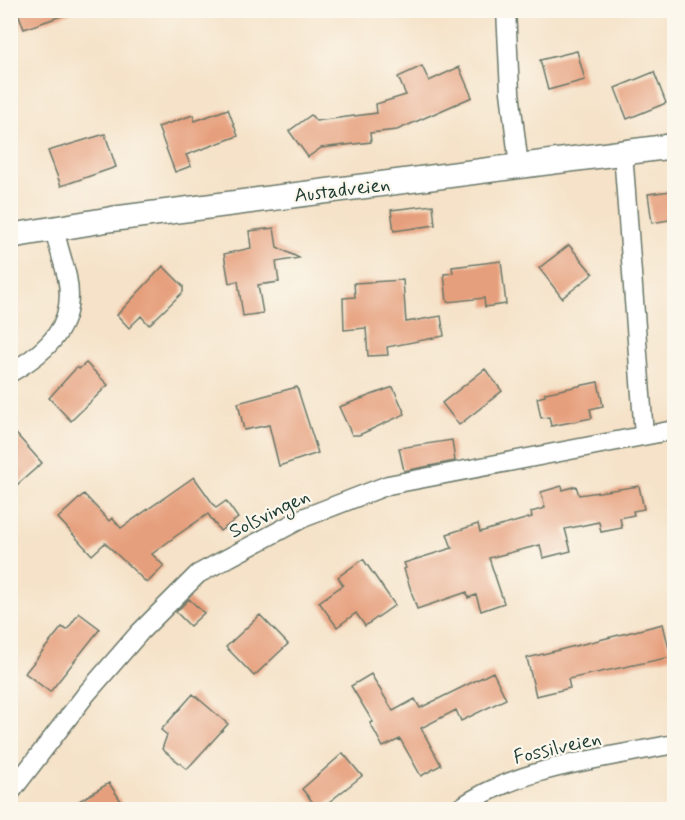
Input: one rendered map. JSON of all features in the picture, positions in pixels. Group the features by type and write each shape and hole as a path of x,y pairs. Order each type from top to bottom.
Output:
{"main road":[{"name":"Austadveien","path":"10,236 54,227 675,146"}],"street":[{"path":"506,10 510,92 519,166"},
{"path":"622,152 644,435"},
{"path":"10,373 33,360 51,345 67,309 67,278 54,227"},
{"name":"Solsvingen","path":"10,793 94,684 140,632 198,574 303,518 388,485 675,430"},
{"name":"Fossilveien","path":"457,810 477,795 522,776 675,744"}],"building":[{"path":"17,10 69,10 70,13 24,29"},
{"path":"577,51 585,80 548,90 540,60"},
{"path":"422,66 429,81 459,67 472,97 397,130 370,133 371,142 321,148 308,157 289,131 311,115 316,121 377,113 376,104 406,95 398,77"},
{"path":"654,72 666,103 627,119 615,88"},
{"path":"228,109 238,136 186,155 191,166 175,172 158,127 193,115 195,121"},
{"path":"105,134 116,167 61,186 48,151"},
{"path":"671,191 675,219 652,223 648,194"},
{"path":"433,205 435,225 394,231 391,210"},
{"path":"274,228 277,247 299,258 276,262 279,282 258,285 263,313 243,316 238,281 229,283 224,254 251,248 249,231"},
{"path":"569,245 593,274 562,298 539,268"},
{"path":"501,261 506,304 485,307 484,298 447,302 444,274 453,273 452,267"},
{"path":"163,266 183,286 183,292 149,325 141,316 129,328 117,315"},
{"path":"403,280 406,322 441,316 444,336 387,347 388,355 368,356 366,328 344,330 343,298 355,297 354,283"},
{"path":"86,363 108,385 71,421 49,398 77,367 79,369"},
{"path":"485,369 502,391 459,425 442,403"},
{"path":"598,382 603,406 590,409 592,418 551,426 549,417 541,418 537,398 545,396 545,393"},
{"path":"297,387 318,453 279,466 269,425 244,430 238,403"},
{"path":"393,387 405,414 359,435 352,435 339,407"},
{"path":"10,427 42,463 10,491"},
{"path":"452,440 455,461 404,471 399,448"},
{"path":"194,477 216,508 226,501 238,518 220,531 208,514 176,536 152,554 164,566 147,583 105,543 92,555 58,518 84,494 109,521 112,518 121,528"},
{"path":"562,486 563,490 576,486 579,495 639,486 644,509 633,511 634,515 620,518 622,528 601,532 599,522 565,529 571,551 543,558 540,545 489,558 504,603 481,611 476,595 468,598 467,592 417,609 404,563 452,548 447,534 478,524 480,532 532,517 531,512 545,508 541,492"},
{"path":"363,559 395,605 365,626 356,613 337,627 319,602 343,585 338,577"},
{"path":"189,599 204,613 190,626 176,612"},
{"path":"79,613 100,629 50,692 25,673 62,627 67,630"},
{"path":"260,615 288,644 254,676 226,647"},
{"path":"663,624 671,657 568,679 570,688 536,696 527,658"},
{"path":"493,672 506,699 461,721 456,710 421,728 441,765 421,776 400,739 383,747 370,723 373,722 351,686 371,674 393,711 415,699 420,708"},
{"path":"193,694 228,724 187,769 162,749 167,735 161,730"},
{"path":"343,753 362,776 319,810 302,789"},
{"path":"109,783 121,801 113,810 64,810"}]}
